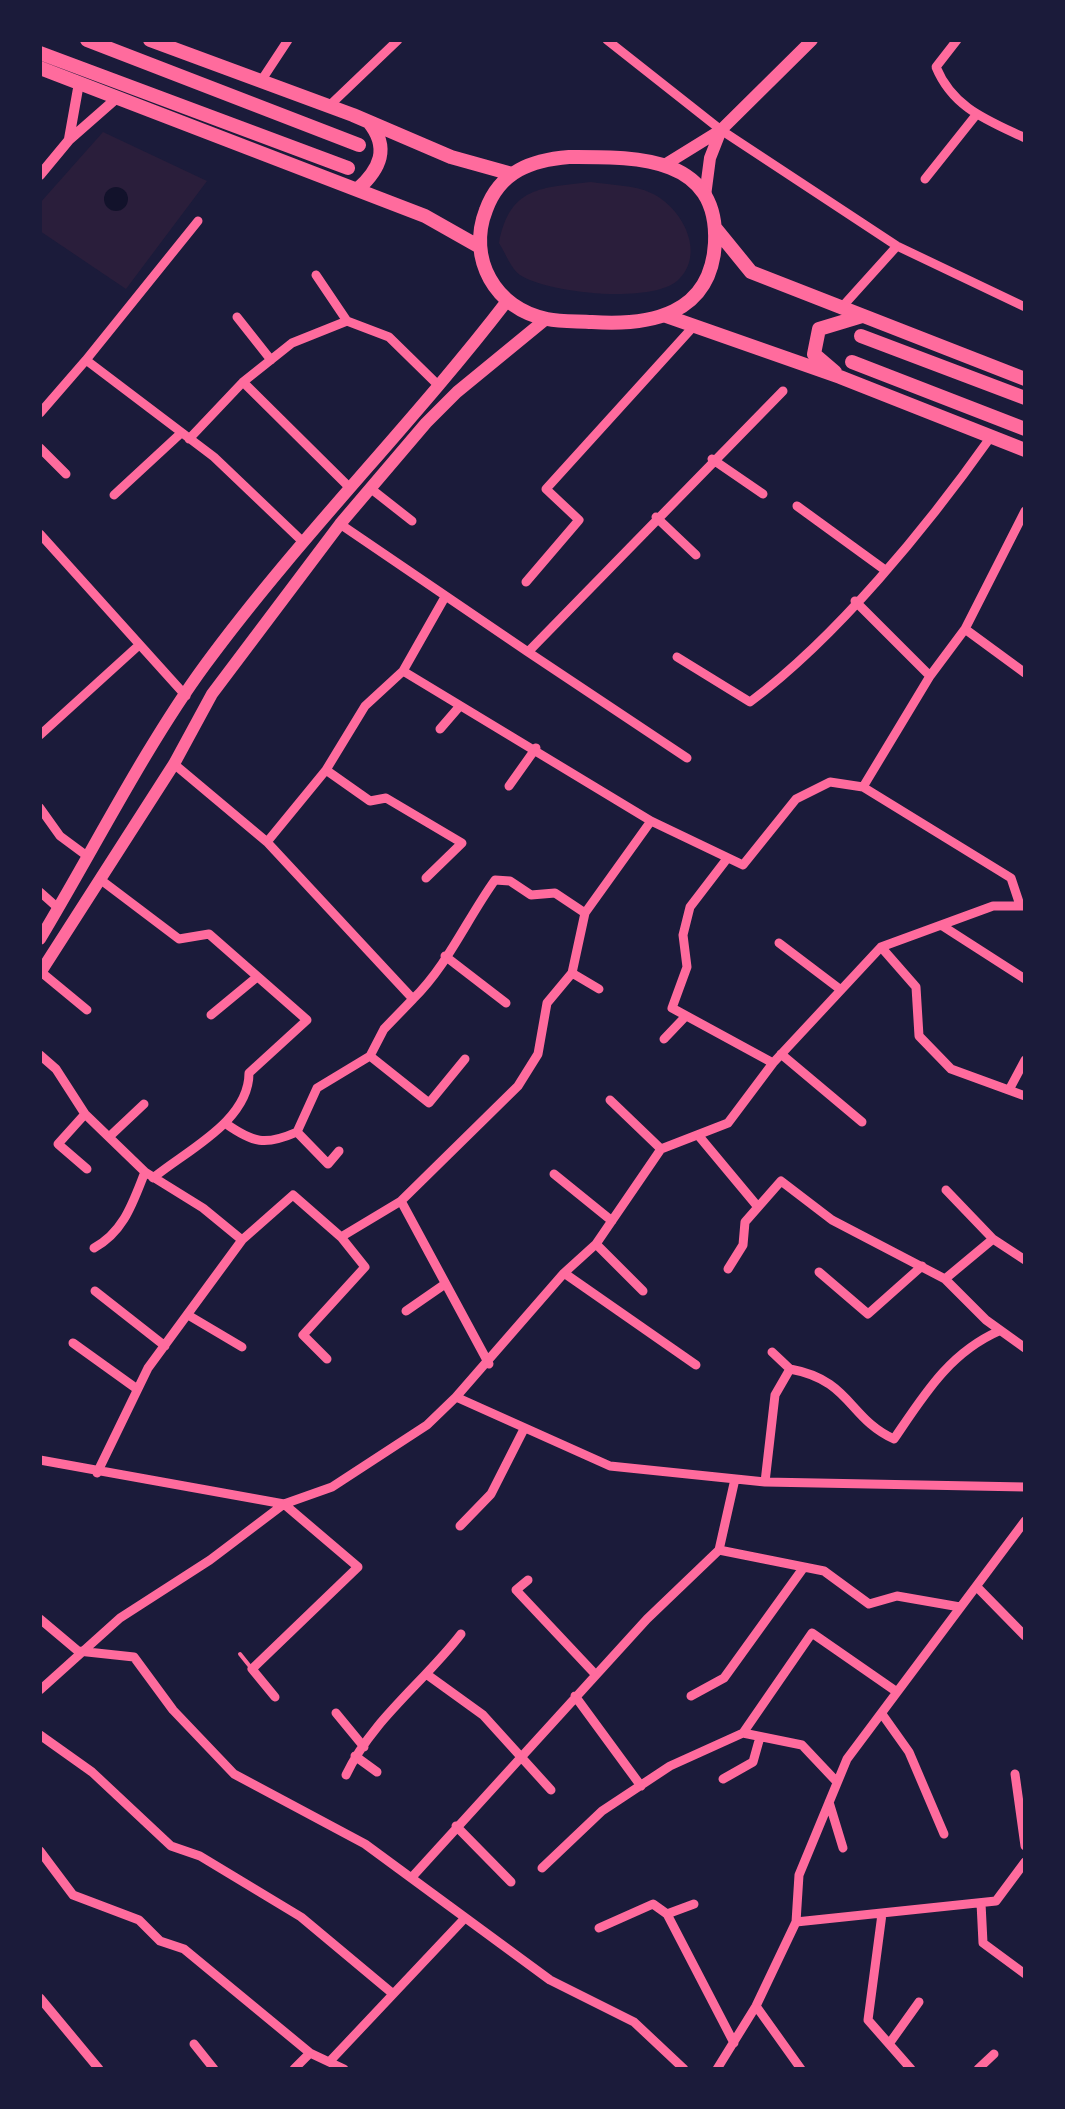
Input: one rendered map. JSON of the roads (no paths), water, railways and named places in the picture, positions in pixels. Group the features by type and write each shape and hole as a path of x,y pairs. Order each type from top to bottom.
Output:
{"main road":[{"path":"87,40 359,145"},
{"path":"150,40 330,106 451,157 512,174"},
{"path":"666,164 721,130 812,40"},
{"path":"40,53 348,168"},
{"path":"40,68 425,216 478,246"},
{"path":"358,189 376,172 382,154 377,132 369,122"},
{"path":"705,196 710,158 721,130"},
{"path":"716,229 714,256 705,280 689,302 666,316 629,324 546,319 507,301 487,277 478,246 488,204 524,165 570,157 636,156 666,164 695,182 705,196 716,229 751,272 1025,379"},
{"path":"40,939 186,696 302,540 439,386 507,301"},
{"path":"666,316 840,377 1025,450"},
{"path":"840,377 814,354 819,329 863,316"},
{"path":"40,972 174,764 212,694 340,524 456,392 546,319"},
{"path":"861,336 1025,398"},
{"path":"852,362 1025,429"},
{"path":"58,908 72,920"}],"street":[{"path":"261,81 288,40"},
{"path":"330,106 398,40"},
{"path":"958,40 936,67 946,92 976,115 1025,138"},
{"path":"610,41 721,130 897,246 1025,307"},
{"path":"69,140 79,82"},
{"path":"40,175 69,140 118,97"},
{"path":"924,178 976,115"},
{"path":"40,413 198,221"},
{"path":"842,308 897,246"},
{"path":"316,275 347,321 389,337 439,386"},
{"path":"237,316 271,360"},
{"path":"114,496 292,343 347,321"},
{"path":"526,582 579,520 546,489 694,327"},
{"path":"86,360 185,437 302,540"},
{"path":"243,382 348,486"},
{"path":"528,652 783,391"},
{"path":"678,657 750,702 782,679 934,518 990,438"},
{"path":"40,448 66,474"},
{"path":"712,460 764,494"},
{"path":"370,488 412,521"},
{"path":"797,506 884,570"},
{"path":"863,786 930,676 964,629 1025,511"},
{"path":"656,517 696,555"},
{"path":"340,524 687,758"},
{"path":"40,534 186,696"},
{"path":"268,842 326,770 365,706 402,670 444,597"},
{"path":"856,600 930,676"},
{"path":"964,629 1025,673"},
{"path":"40,735 138,646"},
{"path":"40,1690 78,1651 284,1504 332,1487 427,1425 489,1364 564,1274 596,1244 661,1149 728,1123 773,1063 882,947 993,906 1022,906 1011,878 863,786 830,782 796,798 743,865 726,860 651,821 402,670"},
{"path":"440,729 459,707"},
{"path":"509,786 536,748"},
{"path":"174,764 268,842 413,999"},
{"path":"326,770 370,801 386,798 462,843 426,878"},
{"path":"40,808 60,836 87,856"},
{"path":"341,1237 400,1201 518,1086 538,1054 547,1004 572,973 586,913 651,821"},
{"path":"726,860 690,907 683,936 686,967 672,1008 684,1018 773,1063"},
{"path":"94,1248 110,1239 149,1175 224,1123 249,1091 249,1072 307,1020 209,934 179,939 100,880"},
{"path":"224,1123 251,1142 271,1144 297,1132 317,1088 370,1056 384,1029 434,978 494,880 510,881 531,895 555,893 586,913"},
{"path":"40,892 58,908"},
{"path":"941,925 1025,979"},
{"path":"779,943 842,990"},
{"path":"882,947 916,988 919,1036 951,1068 1025,1096"},
{"path":"445,956 506,1003"},
{"path":"40,972 87,1010"},
{"path":"572,973 599,989"},
{"path":"211,1015 257,977"},
{"path":"664,1039 684,1018"},
{"path":"782,1054 862,1122"},
{"path":"40,1055 56,1069 85,1114 149,1175 203,1208 242,1240"},
{"path":"370,1056 429,1102 465,1059"},
{"path":"1008,1090 1025,1060"},
{"path":"610,1100 661,1149"},
{"path":"109,1137 144,1104"},
{"path":"85,1114 58,1144 87,1169"},
{"path":"297,1132 328,1164 339,1152"},
{"path":"698,1135 758,1207"},
{"path":"554,1174 612,1221"},
{"path":"728,1269 742,1245 745,1222 781,1181 832,1220 945,1279 999,1331 1025,1348"},
{"path":"946,1190 993,1239 1025,1260"},
{"path":"97,1473 136,1389 165,1346 242,1240 293,1194 341,1237 365,1267 303,1336 327,1359"},
{"path":"400,1201 489,1364"},
{"path":"945,1279 993,1239"},
{"path":"596,1244 644,1291"},
{"path":"819,1272 868,1314 922,1266"},
{"path":"564,1274 696,1366"},
{"path":"406,1311 446,1284"},
{"path":"95,1291 165,1346"},
{"path":"188,1315 242,1347"},
{"path":"772,1352 790,1368 829,1380 880,1433 894,1439 925,1392 967,1345 999,1331"},
{"path":"73,1343 136,1389"},
{"path":"766,1482 775,1395 790,1368"},
{"path":"456,1397 610,1466 766,1482 1025,1487"},
{"path":"460,1526 492,1494 524,1428"},
{"path":"40,1460 284,1504 358,1567 252,1669 275,1697"},
{"path":"413,1876 595,1674 720,1550 736,1479"},
{"path":"717,2069 756,2006 796,1922 799,1875 836,1781 1025,1521"},
{"path":"720,1550 824,1571 869,1604 897,1596 960,1608"},
{"path":"691,1696 724,1678 804,1567"},
{"path":"528,1580 516,1590 595,1674"},
{"path":"977,1587 1025,1636"},
{"path":"40,1619 78,1651 134,1657 173,1710 234,1774 365,1844 550,1980 634,2022 684,2069"},
{"path":"542,1868 602,1810 670,1766 742,1733 812,1632 897,1692"},
{"path":"346,1775 354,1756 391,1708 429,1676 461,1634"},
{"path":"429,1676 483,1716 522,1753 551,1790"},
{"path":"575,1696 641,1786"},
{"path":"336,1713 364,1747"},
{"path":"882,1714 909,1752 944,1834"},
{"path":"742,1733 802,1745 836,1781"},
{"path":"40,1734 92,1772 171,1846 200,1856 301,1917 392,1993"},
{"path":"723,1779 753,1762 760,1737"},
{"path":"354,1756 377,1772"},
{"path":"1015,1774 1025,1846"},
{"path":"828,1799 843,1848"},
{"path":"456,1826 511,1882"},
{"path":"40,1851 74,1895 139,1920 160,1941 184,1950 310,2053 344,2069"},
{"path":"796,1922 996,1901 1025,1862"},
{"path":"980,1903 983,1943 1025,1974"},
{"path":"598,1928 653,1904 667,1914 734,2043"},
{"path":"667,1914 694,1904"},
{"path":"882,1914 868,2020 911,2069"},
{"path":"331,2060 464,1919"},
{"path":"40,1998 99,2069"},
{"path":"889,2044 918,2002"},
{"path":"756,2006 801,2069"},
{"path":"194,2044 214,2069"},
{"path":"294,2069 310,2053"},
{"path":"978,2069 994,2054"}],"lane":[{"path":"240,1654 252,1669"}]}
